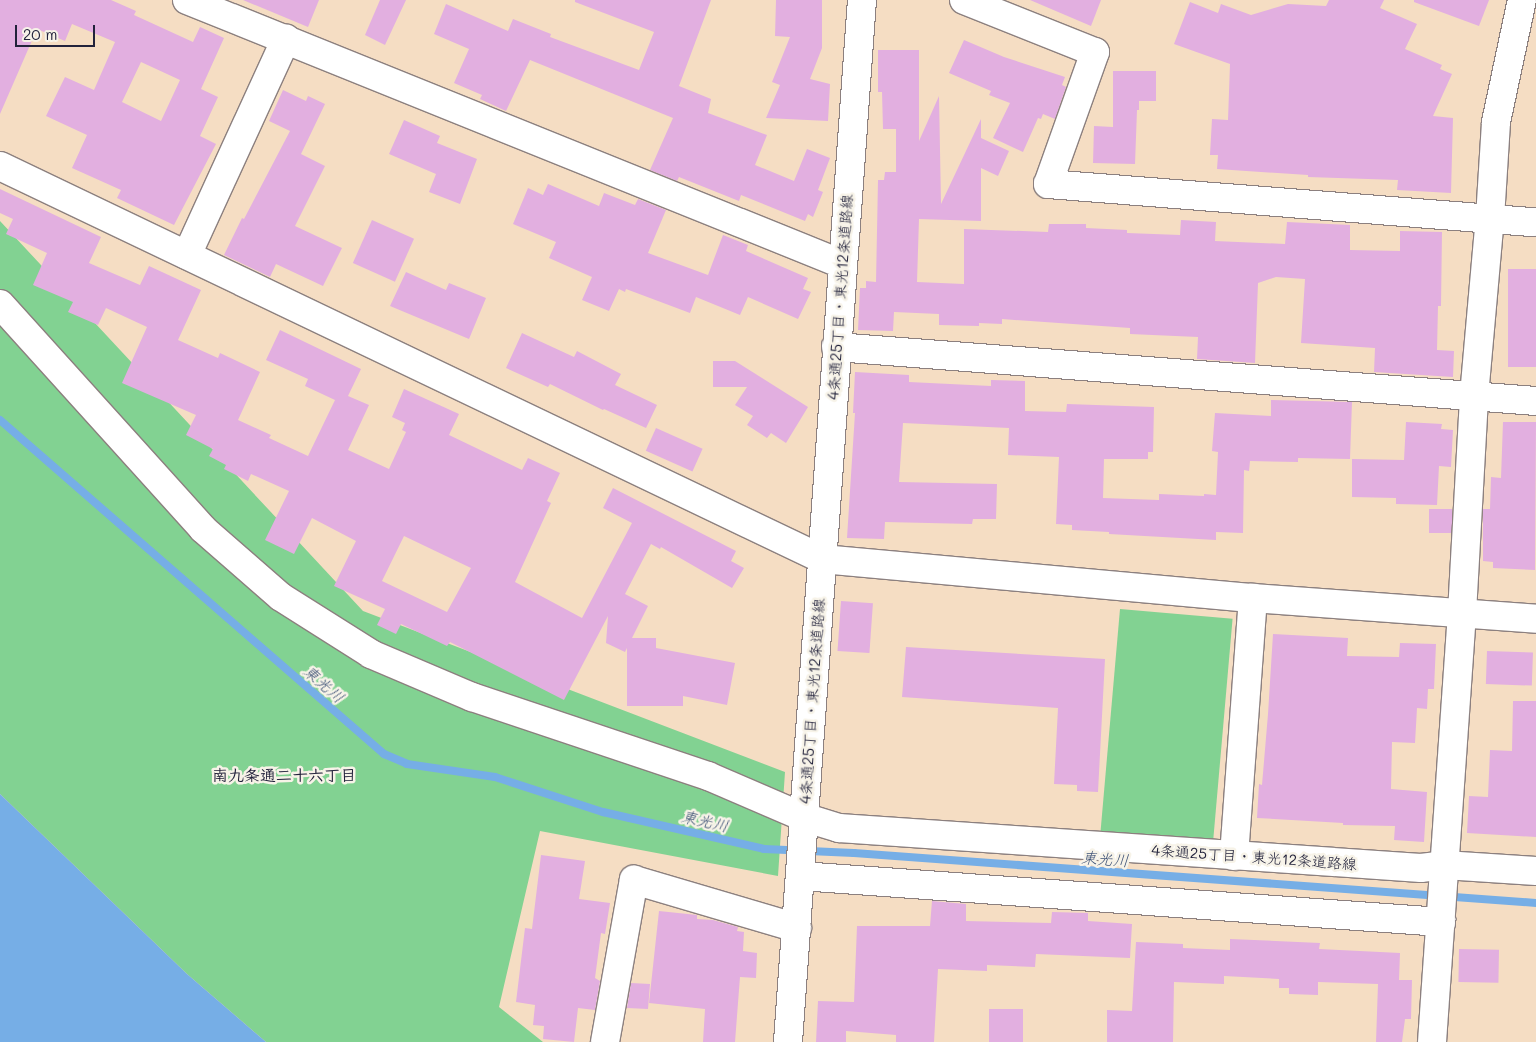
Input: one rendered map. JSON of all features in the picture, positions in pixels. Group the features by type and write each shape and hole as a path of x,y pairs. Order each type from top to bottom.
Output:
{"street":[{"path":"187,0 842,264"},
{"name":"4条通25丁目・東光12条道路線","path":"802,848 862,0"},
{"path":"964,0 1095,52 1048,184 1536,222"},
{"path":"1432,1042 1462,614 1474,396 1490,218 1496,122 1522,0"},
{"path":"187,256 286,39"},
{"path":"0,166 822,560 1253,598 1536,619"},
{"path":"0,304 203,529 281,597 371,654 472,697 708,776 802,848 1442,895"},
{"path":"836,347 1536,401"},
{"path":"1234,856 1253,598"},
{"name":"4条通25丁目・東光12条道路線","path":"802,848 839,828 1421,868 1442,895 1536,870"},
{"path":"788,1042 802,848"},
{"path":"605,1042 634,880 797,928"}],"green space":[{"path":"0,221 363,611 785,772 778,876 540,831 499,1007 543,1042 266,1042 187,974 0,794"},
{"path":"1120,609 1233,619 1213,846 1100,836"}],"water":[{"path":"0,794 187,974 266,1042 0,1042"}],"building":[{"path":"0,0 111,0 136,11 134,15 193,42 200,27 224,38 201,89 218,97 200,136 216,144 174,225 117,198 121,190 72,168 87,135 46,116 65,77 94,90 115,42 72,24 65,41 37,29 0,114","holes":["141,62 180,80 161,121 122,102"]},
{"path":"243,0 319,0 308,27"},
{"path":"380,0 406,0 385,45 365,35"},
{"path":"575,0 711,0 679,86 711,99 708,113 767,135 755,165 794,181 807,149 830,158 818,190 823,192 813,217 808,214 805,221 741,195 739,201 679,177 677,181 650,170 673,118 530,60 506,111 480,99 482,95 454,83 469,49 434,34 446,4 508,31 513,19 551,34 550,37 639,70 654,32 575,2"},
{"path":"776,0 822,0 822,48 810,79 830,84 828,121 766,118 780,85 772,82 790,37 775,36"},
{"path":"1030,0 1101,0 1091,26"},
{"path":"1329,0 1384,0 1380,8 1417,24 1405,49 1442,65 1440,69 1452,74 1433,116 1453,118 1451,193 1397,190 1398,180 1308,177 1308,175 1217,169 1218,155 1210,155 1212,119 1228,120 1230,64 1174,44 1190,2 1218,13 1221,4 1251,15 1288,4 1326,6"},
{"path":"1414,0 1489,0 1479,26 1414,2"},
{"path":"964,40 1004,57 1065,77 1062,85 1066,87 1055,119 1043,114 1041,119 1038,118 1023,152 993,138 1010,103 989,95 991,91 949,73"},
{"path":"878,50 919,50 919,141 939,96 941,204 981,119 981,138 1009,151 998,176 981,168 981,221 919,219 917,282 964,284 964,229 1048,232 1049,224 1086,224 1086,228 1127,230 1127,233 1180,235 1181,220 1216,222 1215,241 1285,244 1287,222 1350,225 1350,250 1400,251 1400,231 1442,232 1441,306 1438,306 1437,350 1454,351 1453,377 1374,372 1375,348 1301,343 1305,279 1276,277 1258,283 1255,363 1197,359 1198,337 1130,334 1130,328 1002,319 1002,324 979,323 979,326 939,325 939,314 894,312 893,331 858,330 860,288 866,288 866,281 876,282 878,180 884,180 885,172 896,172 896,129 883,129 882,92 878,92"},
{"path":"1113,71 1156,71 1156,101 1139,101 1135,164 1093,163 1094,126 1113,127"},
{"path":"283,90 306,101 308,96 325,104 301,154 325,166 295,226 342,248 323,286 276,264 270,277 224,255 290,131 269,121"},
{"path":"404,120 440,136 437,143 477,159 460,204 429,192 436,174 389,154"},
{"path":"548,184 599,206 604,193 635,205 638,199 666,210 648,253 708,275 723,235 748,245 746,251 808,278 803,289 811,292 798,319 748,297 740,315 696,297 690,313 626,289 625,292 619,289 609,311 582,300 592,277 549,258 556,242 513,224 528,188 543,195"},
{"path":"0,189 101,237 89,263 140,285 149,266 201,290 178,340 218,358 220,353 260,372 238,420 271,435 269,438 308,456 335,400 305,386 308,379 266,360 280,330 361,369 348,396 369,405 348,450 389,469 406,432 402,430 405,423 392,417 404,389 459,414 449,435 522,470 528,458 560,473 547,501 551,503 515,582 582,618 632,523 603,508 613,488 736,551 731,561 744,568 732,588 661,547 660,549 651,544 625,594 648,606 632,638 656,638 656,648 735,663 727,705 683,696 683,706 627,706 627,648 625,652 606,643 608,616 564,700 450,642 447,646 401,624 396,634 377,625 385,609 334,586 356,541 312,518 294,554 265,540 289,491 251,474 248,481 224,469 226,465 209,456 213,449 186,435 196,415 122,383 147,327 106,308 98,325 68,312 73,302 33,285 47,253 6,234 13,219 0,213","holes":["404,536 471,568 447,612 382,581"]},
{"path":"372,220 414,239 395,282 353,263"},
{"path":"1508,269 1536,269 1536,367 1508,367"},
{"path":"406,272 446,290 449,283 486,298 469,339 390,306"},
{"path":"522,333 574,357 577,351 621,374 615,385 657,405 646,428 603,410 550,384 548,387 506,368"},
{"path":"713,361 735,361 808,407 786,443 771,433 767,438 747,425 753,416 735,405 747,387 713,387"},
{"path":"855,372 909,375 909,382 991,386 991,380 1025,381 1025,411 1066,412 1067,404 1154,407 1153,452 1148,452 1148,459 1104,459 1103,498 1159,500 1159,494 1216,495 1218,452 1212,451 1215,413 1271,416 1271,400 1352,402 1350,459 1298,458 1298,462 1250,461 1249,471 1244,470 1243,533 1216,532 1216,540 1109,534 1109,532 1072,530 1072,525 1056,524 1059,457 1008,455 1009,428 903,423 899,482 997,484 996,519 973,519 972,524 885,522 884,539 847,538 855,413 853,413"},
{"path":"1406,422 1442,424 1441,429 1453,430 1451,467 1439,466 1437,505 1396,504 1396,498 1352,497 1352,459 1404,460"},
{"path":"1503,422 1536,422 1535,570 1493,568 1493,562 1483,561 1483,509 1490,509 1491,477 1501,478"},
{"path":"656,428 703,449 692,472 646,451"},
{"path":"1429,509 1452,509 1452,533 1429,533"},
{"path":"841,601 873,603 869,653 838,651"},
{"path":"1273,634 1348,638 1347,656 1399,657 1400,643 1436,644 1434,689 1428,689 1427,709 1417,708 1415,743 1392,742 1391,789 1427,792 1424,842 1394,840 1395,826 1343,825 1343,823 1257,818 1259,784 1262,785"},
{"path":"906,647 1105,659 1098,792 1077,791 1077,785 1054,784 1058,708 902,697"},
{"path":"1487,651 1533,653 1532,686 1486,684"},
{"path":"1513,701 1536,701 1536,837 1467,833 1469,796 1488,797 1490,750 1512,751"},
{"path":"541,855 585,861 579,899 610,903 605,934 601,933 595,978 600,981 595,1010 578,1008 574,1042 543,1039 544,1026 533,1025 535,1005 516,1002 525,928 532,929"},
{"path":"932,901 966,904 966,921 1051,923 1052,912 1088,913 1088,921 1132,924 1130,958 1036,954 1035,967 987,965 987,971 938,969 934,1042 896,1042 896,1035 846,1031 846,1042 816,1042 818,1001 854,1002 857,926 930,926"},
{"path":"659,911 697,915 697,919 713,920 738,927 737,931 744,932 743,951 757,953 756,978 740,977 735,1042 703,1042 705,1009 649,1003"},
{"path":"1230,939 1320,943 1319,949 1400,953 1399,980 1412,980 1411,1019 1405,1019 1402,1042 1376,1042 1378,984 1318,982 1318,995 1289,994 1289,988 1279,988 1279,979 1224,976 1224,984 1174,982 1173,1042 1107,1042 1107,1010 1132,1011 1136,942 1183,944 1183,948 1230,950"},
{"path":"1459,949 1499,950 1498,983 1458,982"},
{"path":"631,983 650,984 648,1009 627,1008"},
{"path":"989,1009 1023,1009 1023,1042 989,1042"}],"waterway":[{"name":"東光川","path":"0,420 384,754 407,764 495,777 603,812 764,849 854,853 1536,903"}],"district":[{"name":"南九条通二十六丁目","path":"284,775"}]}
